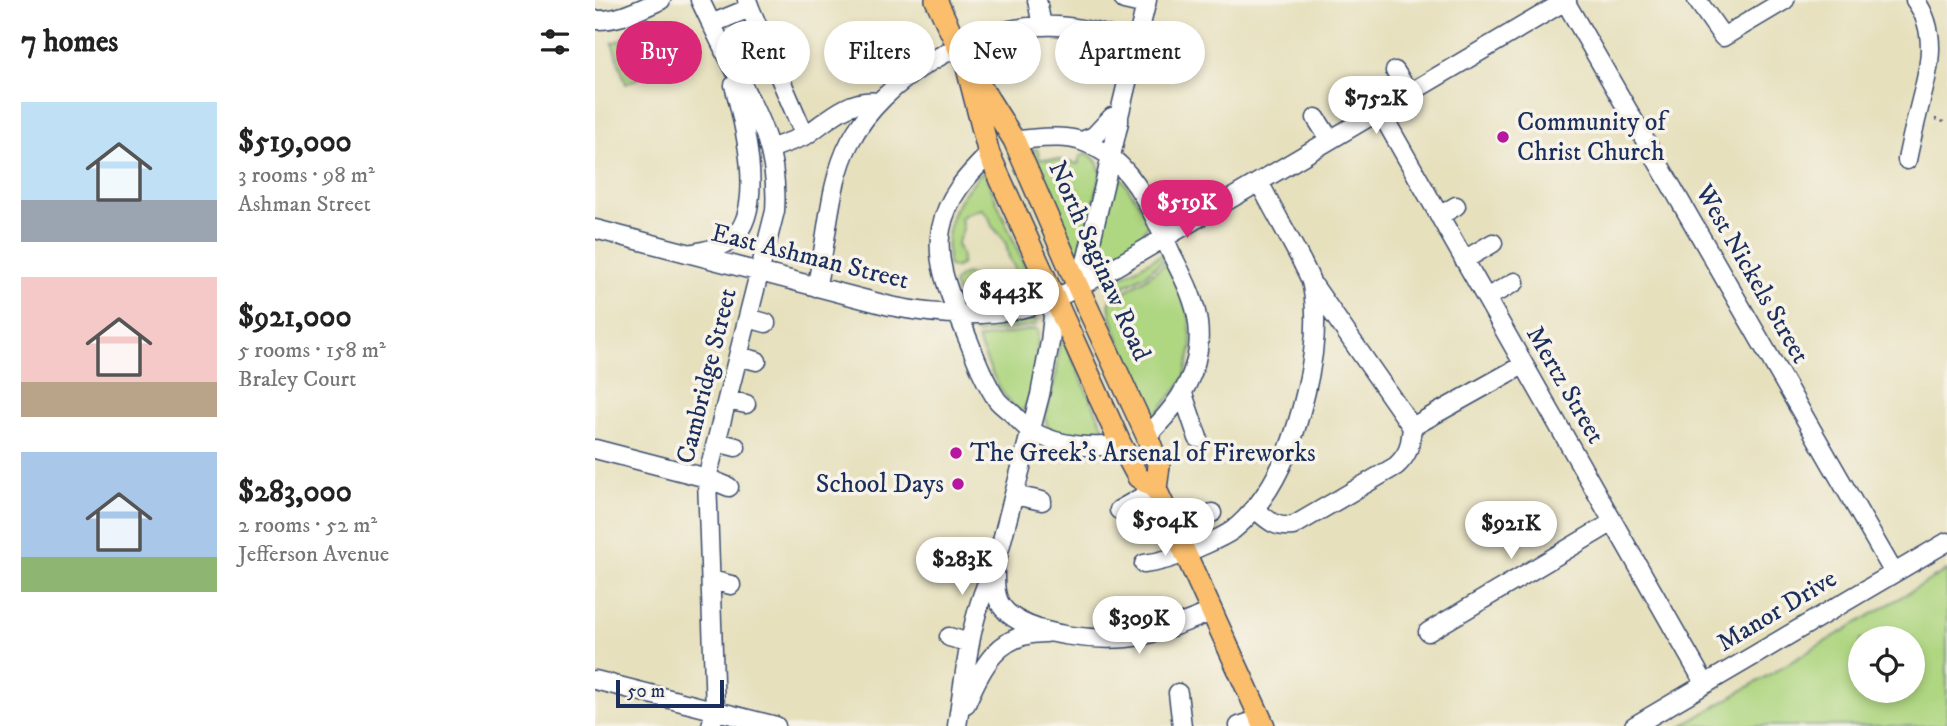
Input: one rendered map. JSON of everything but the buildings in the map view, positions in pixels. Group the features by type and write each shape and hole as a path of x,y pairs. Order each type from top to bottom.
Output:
{"main road":[{"path":"936,0 949,28"},
{"name":"North Saginaw Road","path":"970,84 989,154 1121,445 1138,477 1156,489 1262,723"},
{"name":"North Saginaw Road","path":"979,84 1014,140 1147,436 1159,466 1156,489"}],"street":[{"path":"595,20 618,18 661,0"},
{"name":"Cambridge Street","path":"700,0 716,34"},
{"path":"1037,0 1042,26 1055,27"},
{"path":"1124,0 1146,3 1142,21"},
{"path":"1697,0 1723,37 1785,0"},
{"path":"1906,160 1930,68 1931,50 1927,22 1915,0"},
{"name":"East Ashman Street","path":"595,229 909,310 958,315 996,313 1055,298 1078,287 1566,1"},
{"name":"West Nickels Street","path":"1566,1 1894,573"},
{"path":"711,24 748,4 755,21"},
{"path":"816,287 835,187 849,143 879,102 911,73 949,60"},
{"path":"1395,71 1409,93"},
{"name":"Cambridge Street","path":"689,253 718,248 728,242 738,233 747,214 751,183 747,141 733,84"},
{"name":"Cambridge Street","path":"713,718 707,478 775,211 776,191 775,170 761,121 741,84"},
{"path":"783,84 805,136"},
{"path":"1078,287 1126,84"},
{"path":"770,149 805,136 846,106 865,100 879,102"},
{"name":"Mertz Street","path":"1380,111 1705,684"},
{"path":"1083,141 1101,130 1112,117 1119,116"},
{"path":"1316,118 1330,140"},
{"path":"1014,140 1060,138 1083,141 1111,157 1147,201 1188,288 1198,323 1199,346 1194,369 1182,394 1165,418 1147,436"},
{"path":"989,154 955,191 941,229 940,259 945,282 980,366 998,401 1031,431 1076,446 1121,445"},
{"path":"1254,508 1272,523 1281,527 1293,526 1396,466 1406,457 1412,427 1312,284 1259,182"},
{"path":"1439,216 1456,206"},
{"path":"1464,260 1493,243"},
{"path":"1486,298 1515,282"},
{"path":"1144,564 1186,553 1220,538 1254,508 1273,483 1301,412 1312,365 1316,324 1312,284"},
{"path":"957,726 970,643 985,583 995,567 1046,367 1055,298"},
{"path":"748,318 766,323"},
{"path":"739,356 757,361"},
{"path":"1412,427 1523,365"},
{"path":"1182,394 1198,438"},
{"path":"727,400 746,404"},
{"path":"717,442 736,447"},
{"path":"595,449 707,478 729,487"},
{"path":"1119,510 1156,489"},
{"path":"1014,495 1042,501"},
{"path":"1174,528 1212,513"},
{"path":"1428,632 1613,523"},
{"name":"Manor Drive","path":"1634,726 1947,542"},
{"path":"970,557 995,567"},
{"path":"995,567 997,597 1005,611 1026,624 1060,634"},
{"path":"711,580 731,585"},
{"path":"957,726 981,674 1002,645 1025,635 1042,633 1104,640 1132,638 1163,631 1211,612"},
{"path":"949,637 970,643"},
{"path":"595,680 713,718 776,726"},
{"path":"1178,692 1182,726"},
{"path":"1239,726 1262,723"}],"path":[{"path":"1935,119 1947,123"}],"green space":[{"path":"1037,149 1040,159 1078,164 1080,157 1086,153 1095,159 1099,167 1101,174 1081,253 1076,255 1028,150"},
{"path":"1116,172 1149,219 1144,232 1135,241 1113,255 1104,255 1100,239"},
{"path":"981,173 985,174 1027,272 1031,288 1029,292 1014,296 965,301 961,300 953,284 961,276 972,276 983,287 1007,282 1014,274 1015,268 1009,258 1006,244 982,209 961,218 963,229 957,244 962,256 961,265 954,268 948,265 951,219 962,196"},
{"path":"1162,254 1165,258 1145,275 1110,294 1118,279"},
{"path":"1167,262 1189,316 1192,346 1184,380 1156,414 1119,338 1113,322 1110,300"},
{"path":"1032,318 1037,320 1037,325 977,334 973,331 976,327"},
{"path":"1038,330 1034,373 1029,397 1021,413 1000,389 977,339"},
{"path":"1064,341 1109,439 1082,441 1049,430 1045,418 1057,371 1059,344"},
{"path":"1947,570 1947,726 1682,726 1848,628 1848,703 1925,703 1925,626 1852,626"}],"place":[{"name":"Community of Christ Church","path":"1503,137"},
{"name":"The Greek's Arsenal of Fireworks","path":"956,453"},
{"name":"School Days","path":"958,484"}]}
